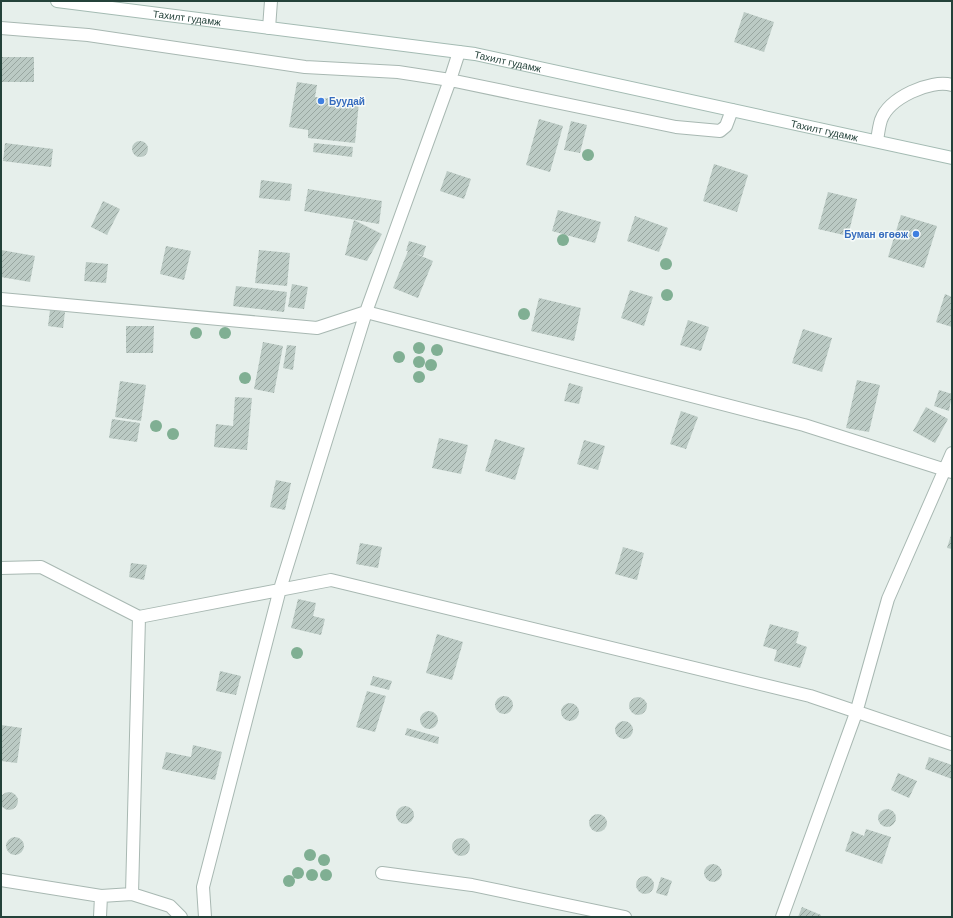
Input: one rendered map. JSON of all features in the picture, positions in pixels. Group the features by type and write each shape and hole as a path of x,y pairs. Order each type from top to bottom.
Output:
{"street":[{"name":"Тахилт гудамж","path":"57,1 475,54 952,158"},
{"path":"269,28 271,1"},
{"path":"1,28 88,35 305,67 398,72 450,80 676,127 720,131 726,126 732,110"},
{"path":"205,917 202,886 280,589 366,312 459,52"},
{"path":"877,141 881,119 893,105 906,95 930,84 952,85"},
{"path":"1,299 317,328 366,312 804,425 949,470"},
{"path":"782,917 856,713 888,599 949,470 952,453"},
{"path":"1,568 41,568 139,617 331,580 810,696 856,713 952,744"},
{"path":"132,894 139,617"},
{"path":"382,872 472,884 625,917"},
{"path":"1,880 101,896 132,894 170,906 181,917"},
{"path":"100,917 101,896"}],"building":[{"path":"744,12 774,22 764,52 734,42"},
{"path":"1,57 34,57 34,82 1,82"},
{"path":"297,82 317,85 315,97 359,102 355,143 308,138 308,130 289,127"},
{"path":"539,119 563,126 550,172 526,165"},
{"path":"571,121 587,125 580,153 564,150"},
{"path":"137,141 143,141 148,146 146,155 143,157 137,157 132,152 132,146"},
{"path":"5,143 53,149 51,167 3,161"},
{"path":"314,143 353,147 352,157 313,152"},
{"path":"714,164 748,175 737,212 703,201"},
{"path":"447,171 471,179 464,199 440,191"},
{"path":"261,180 292,184 290,201 259,198"},
{"path":"308,189 382,201 379,224 304,211"},
{"path":"828,192 857,199 848,236 818,229"},
{"path":"103,201 120,209 107,235 91,227"},
{"path":"558,210 601,222 595,243 552,231"},
{"path":"901,215 937,226 924,268 888,257"},
{"path":"635,216 668,228 659,252 627,241"},
{"path":"354,220 382,234 367,261 345,255"},
{"path":"409,241 426,246 423,256 414,253 433,261 418,298 393,288 408,251 406,251"},
{"path":"166,246 191,251 184,280 160,274"},
{"path":"1,250 35,256 30,282 1,277"},
{"path":"259,250 290,253 287,286 255,283"},
{"path":"86,262 108,264 106,283 84,281"},
{"path":"292,284 308,287 304,309 288,307"},
{"path":"236,286 287,292 284,312 233,306"},
{"path":"630,290 653,297 644,326 621,318"},
{"path":"945,294 952,297 952,327 936,322"},
{"path":"539,298 581,308 574,341 531,331"},
{"path":"50,310 65,312 63,328 48,326"},
{"path":"688,320 709,327 701,351 680,345"},
{"path":"126,326 154,326 153,353 126,353"},
{"path":"803,329 832,338 822,372 792,363"},
{"path":"263,342 283,346 274,393 254,389"},
{"path":"287,345 296,346 293,370 283,368"},
{"path":"857,380 880,385 869,432 846,428"},
{"path":"120,381 146,385 141,421 115,417"},
{"path":"569,383 583,387 579,404 564,401"},
{"path":"939,390 952,394 949,411 934,406"},
{"path":"235,397 252,398 247,450 214,447 216,424 233,426"},
{"path":"926,407 948,419 935,443 913,431"},
{"path":"681,411 698,417 686,449 670,444"},
{"path":"112,419 140,423 137,442 109,438"},
{"path":"439,438 468,445 461,474 432,468"},
{"path":"495,439 525,448 515,480 485,471"},
{"path":"584,440 605,446 598,470 577,464"},
{"path":"276,480 291,483 285,510 270,507"},
{"path":"952,532 952,549 947,548"},
{"path":"360,543 382,547 378,568 356,564"},
{"path":"623,547 644,553 637,580 615,574"},
{"path":"131,563 147,565 144,580 129,577"},
{"path":"298,599 316,603 313,616 325,619 321,635 291,628"},
{"path":"770,624 799,632 796,643 807,647 800,668 774,661 777,650 763,646"},
{"path":"437,634 463,642 452,680 426,673"},
{"path":"220,671 241,676 236,695 216,691"},
{"path":"373,676 392,681 389,690 370,685"},
{"path":"367,691 386,696 375,732 356,727"},
{"path":"500,696 508,696 513,701 511,712 508,714 500,714 495,709 495,701"},
{"path":"634,697 642,697 647,702 645,713 642,715 634,715 629,710 629,702"},
{"path":"566,703 574,703 579,708 577,719 574,721 566,721 561,716 561,708"},
{"path":"425,711 433,711 438,716 436,727 433,729 425,729 420,724 420,716"},
{"path":"620,721 628,721 633,726 631,737 628,739 620,739 615,734 615,726"},
{"path":"1,725 22,728 17,763 1,761"},
{"path":"407,728 439,737 438,744 405,735"},
{"path":"193,745 222,752 215,780 162,769 166,752 191,757"},
{"path":"929,757 952,765 952,779 925,769"},
{"path":"898,773 917,781 909,798 891,790"},
{"path":"5,792 13,792 18,797 16,808 13,810 5,810 0,805 0,797"},
{"path":"401,806 409,806 414,811 412,822 409,824 401,824 396,819 396,811"},
{"path":"883,809 891,809 896,814 894,825 891,827 883,827 878,822 878,814"},
{"path":"594,814 602,814 607,819 605,830 602,832 594,832 589,827 589,819"},
{"path":"866,829 891,837 882,864 845,851 852,831 864,836"},
{"path":"11,837 19,837 24,842 22,853 19,855 11,855 6,850 6,842"},
{"path":"457,838 465,838 470,843 468,854 465,856 457,856 452,851 452,843"},
{"path":"709,864 717,864 722,869 720,880 717,882 709,882 704,877 704,869"},
{"path":"641,876 649,876 654,881 652,892 649,894 641,894 636,889 636,881"},
{"path":"661,877 672,881 667,896 656,893"},
{"path":"802,907 821,915 820,917 798,917"}],"place":[{"name":"Буудай","path":"321,101"},
{"name":"Буман өгөөж","path":"916,234"}]}
